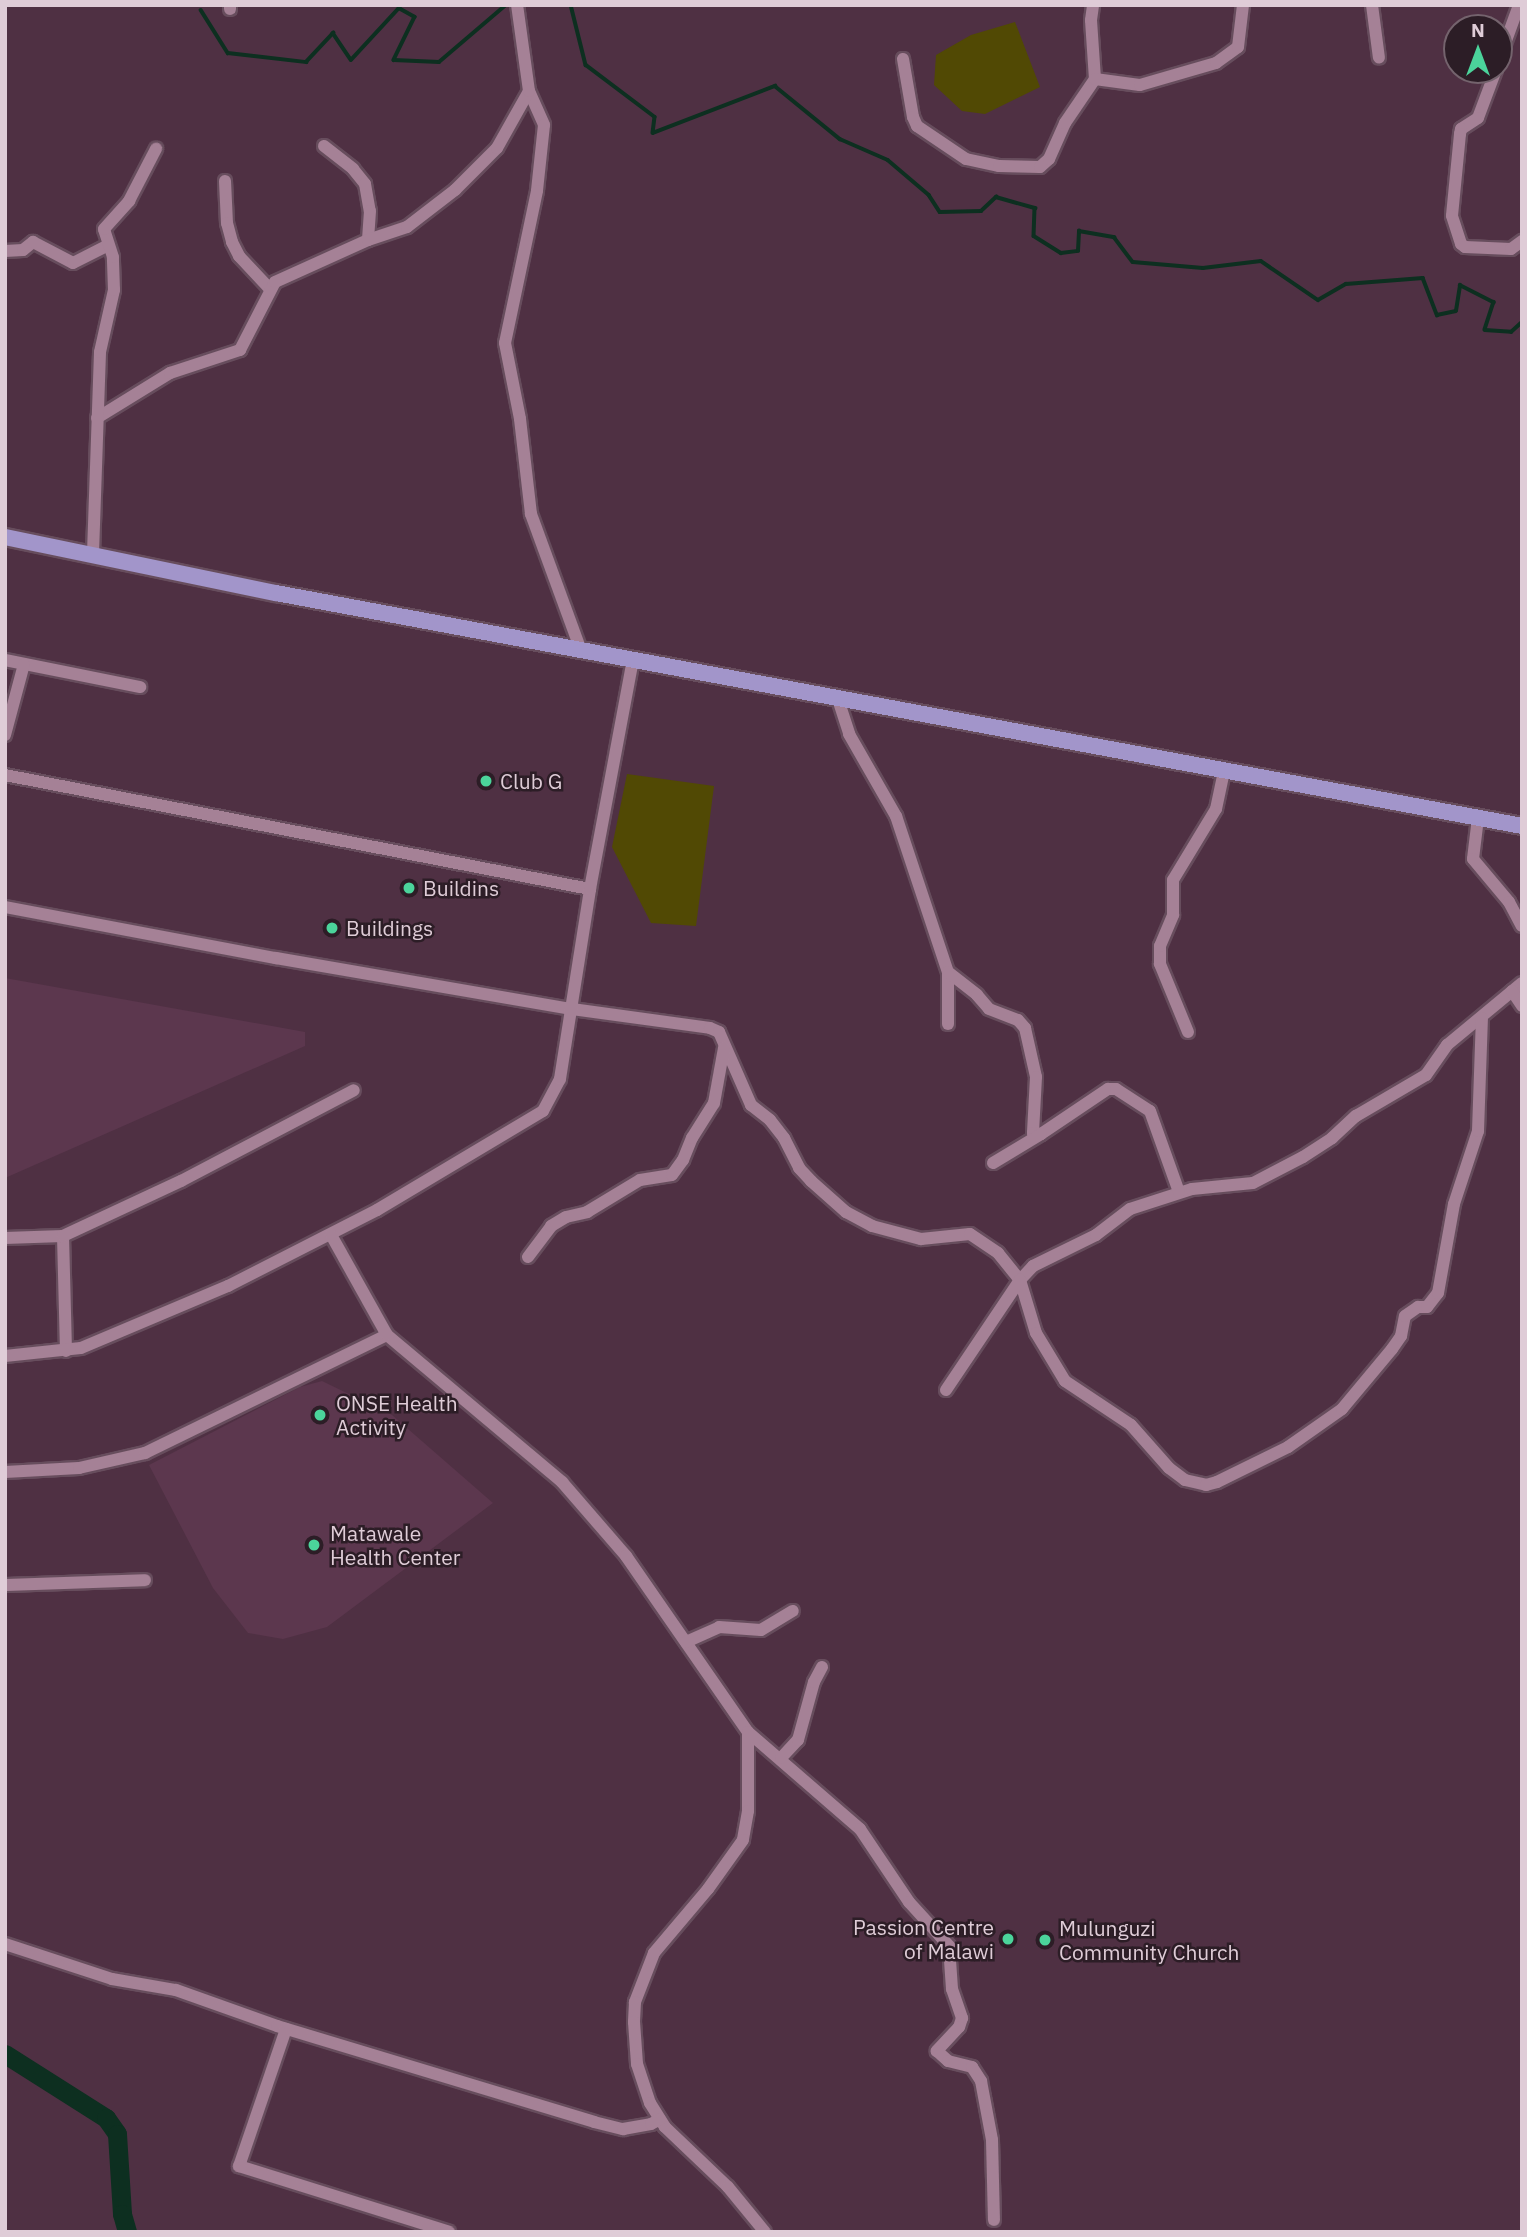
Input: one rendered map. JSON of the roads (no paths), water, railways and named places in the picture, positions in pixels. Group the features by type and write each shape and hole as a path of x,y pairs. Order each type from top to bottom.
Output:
{"main road":[{"path":"5,537 93,553 254,589 1522,826"}],"street":[{"path":"517,5 529,91 544,122 537,191 505,343 520,419 531,514 581,651"},
{"path":"903,59 917,126 960,157 999,166 1034,168 1045,163 1056,148 1065,123 1095,79 1091,20 1093,5"},
{"path":"1095,79 1140,85 1216,63 1238,47 1243,5"},
{"path":"1372,5 1379,58"},
{"path":"1491,84 1478,118 1461,129 1452,216 1461,244 1465,247 1511,249 1522,241"},
{"path":"97,418 170,373 240,350 270,289 283,277 368,240 407,228 455,190 497,148 529,91"},
{"path":"324,146 353,169 365,184 370,211 368,240"},
{"path":"93,553 100,352 114,290 113,257 104,229 128,201 156,149"},
{"path":"225,181 227,223 232,242 239,256 270,289"},
{"path":"5,251 23,250 33,242 73,263 108,245"},
{"path":"5,660 140,687"},
{"path":"5,1356 66,1351 98,1343 159,1317 331,1234 543,1111 560,1079 590,890 633,660"},
{"path":"5,735 24,664"},
{"path":"837,696 849,734 896,816 948,972 948,1024"},
{"path":"1188,1032 1160,964 1160,946 1173,915 1173,880 1216,809 1224,771"},
{"path":"5,775 590,890"},
{"path":"1478,818 1473,859 1509,902 1522,926"},
{"path":"5,907 572,1009 710,1028 719,1032 751,1105 770,1120 805,1174 846,1212 872,1226 920,1239 970,1234 998,1253 1020,1280 1036,1333 1065,1381 1131,1424 1169,1468 1185,1480 1206,1485 1288,1447 1342,1409 1401,1336 1405,1317 1418,1307 1427,1307 1438,1293 1451,1220 1478,1132 1482,1018"},
{"path":"948,972 977,995 989,1009 1018,1020 1025,1028 1035,1077 1032,1129 1041,1134"},
{"path":"946,1390 1020,1280 1033,1266 1090,1238 1130,1209 1179,1192 1253,1182 1303,1157 1388,1095 1426,1075 1447,1045 1517,987 1522,1006"},
{"path":"528,1257 551,1226 587,1212 640,1180 672,1175 714,1103 725,1044"},
{"path":"993,1163 1019,1150 1108,1089 1116,1089 1150,1111 1179,1192"},
{"path":"5,1238 63,1236 181,1181 354,1090"},
{"path":"331,1234 387,1335 562,1482 626,1556 748,1732 860,1829 909,1902 949,1946 952,1989 962,2018 959,2027 937,2051 948,2061 972,2067 981,2081 992,2140 994,2221"},
{"path":"63,1236 66,1351"},
{"path":"5,1472 79,1468 145,1453 387,1335"},
{"path":"5,1585 145,1580"},
{"path":"686,1642 719,1627 761,1630 793,1611"},
{"path":"781,1758 798,1740 814,1682 822,1667"},
{"path":"748,1732 748,1811 743,1840 708,1889 662,1940 645,1970 635,2002 637,2064 650,2103 660,2119 728,2187 765,2232"},
{"path":"5,1944 112,1979 176,1990 286,2029 594,2122 623,2129 651,2124 660,2119"},
{"path":"286,2029 239,2166 449,2232"}],"waterway":[{"path":"201,10 228,53 306,62 333,33 351,60 399,8 415,17 394,60 439,62 506,5"},
{"path":"571,5 586,65 655,117 653,133 775,86 840,139 888,160 929,195 940,212 981,211 996,197 1035,208 1034,236 1061,253 1078,251 1079,231 1114,237 1133,262 1203,268 1261,261 1318,300 1346,284 1423,278 1437,315 1456,311 1460,285 1494,302 1485,330 1511,332 1522,322"},
{"path":"5,2054 106,2118 117,2134 122,2214 127,2232"}],"place":[{"name":"Club G","path":"486,781"},
{"name":"Buildins","path":"409,888"},
{"name":"Buildings","path":"332,928"},
{"name":"ONSE Health Activity","path":"320,1415"},
{"name":"Matawale Health Center","path":"314,1545"},
{"name":"Passion Centre of Malawi","path":"1008,1939"},
{"name":"Mulunguzi Community Church","path":"1045,1940"}]}
